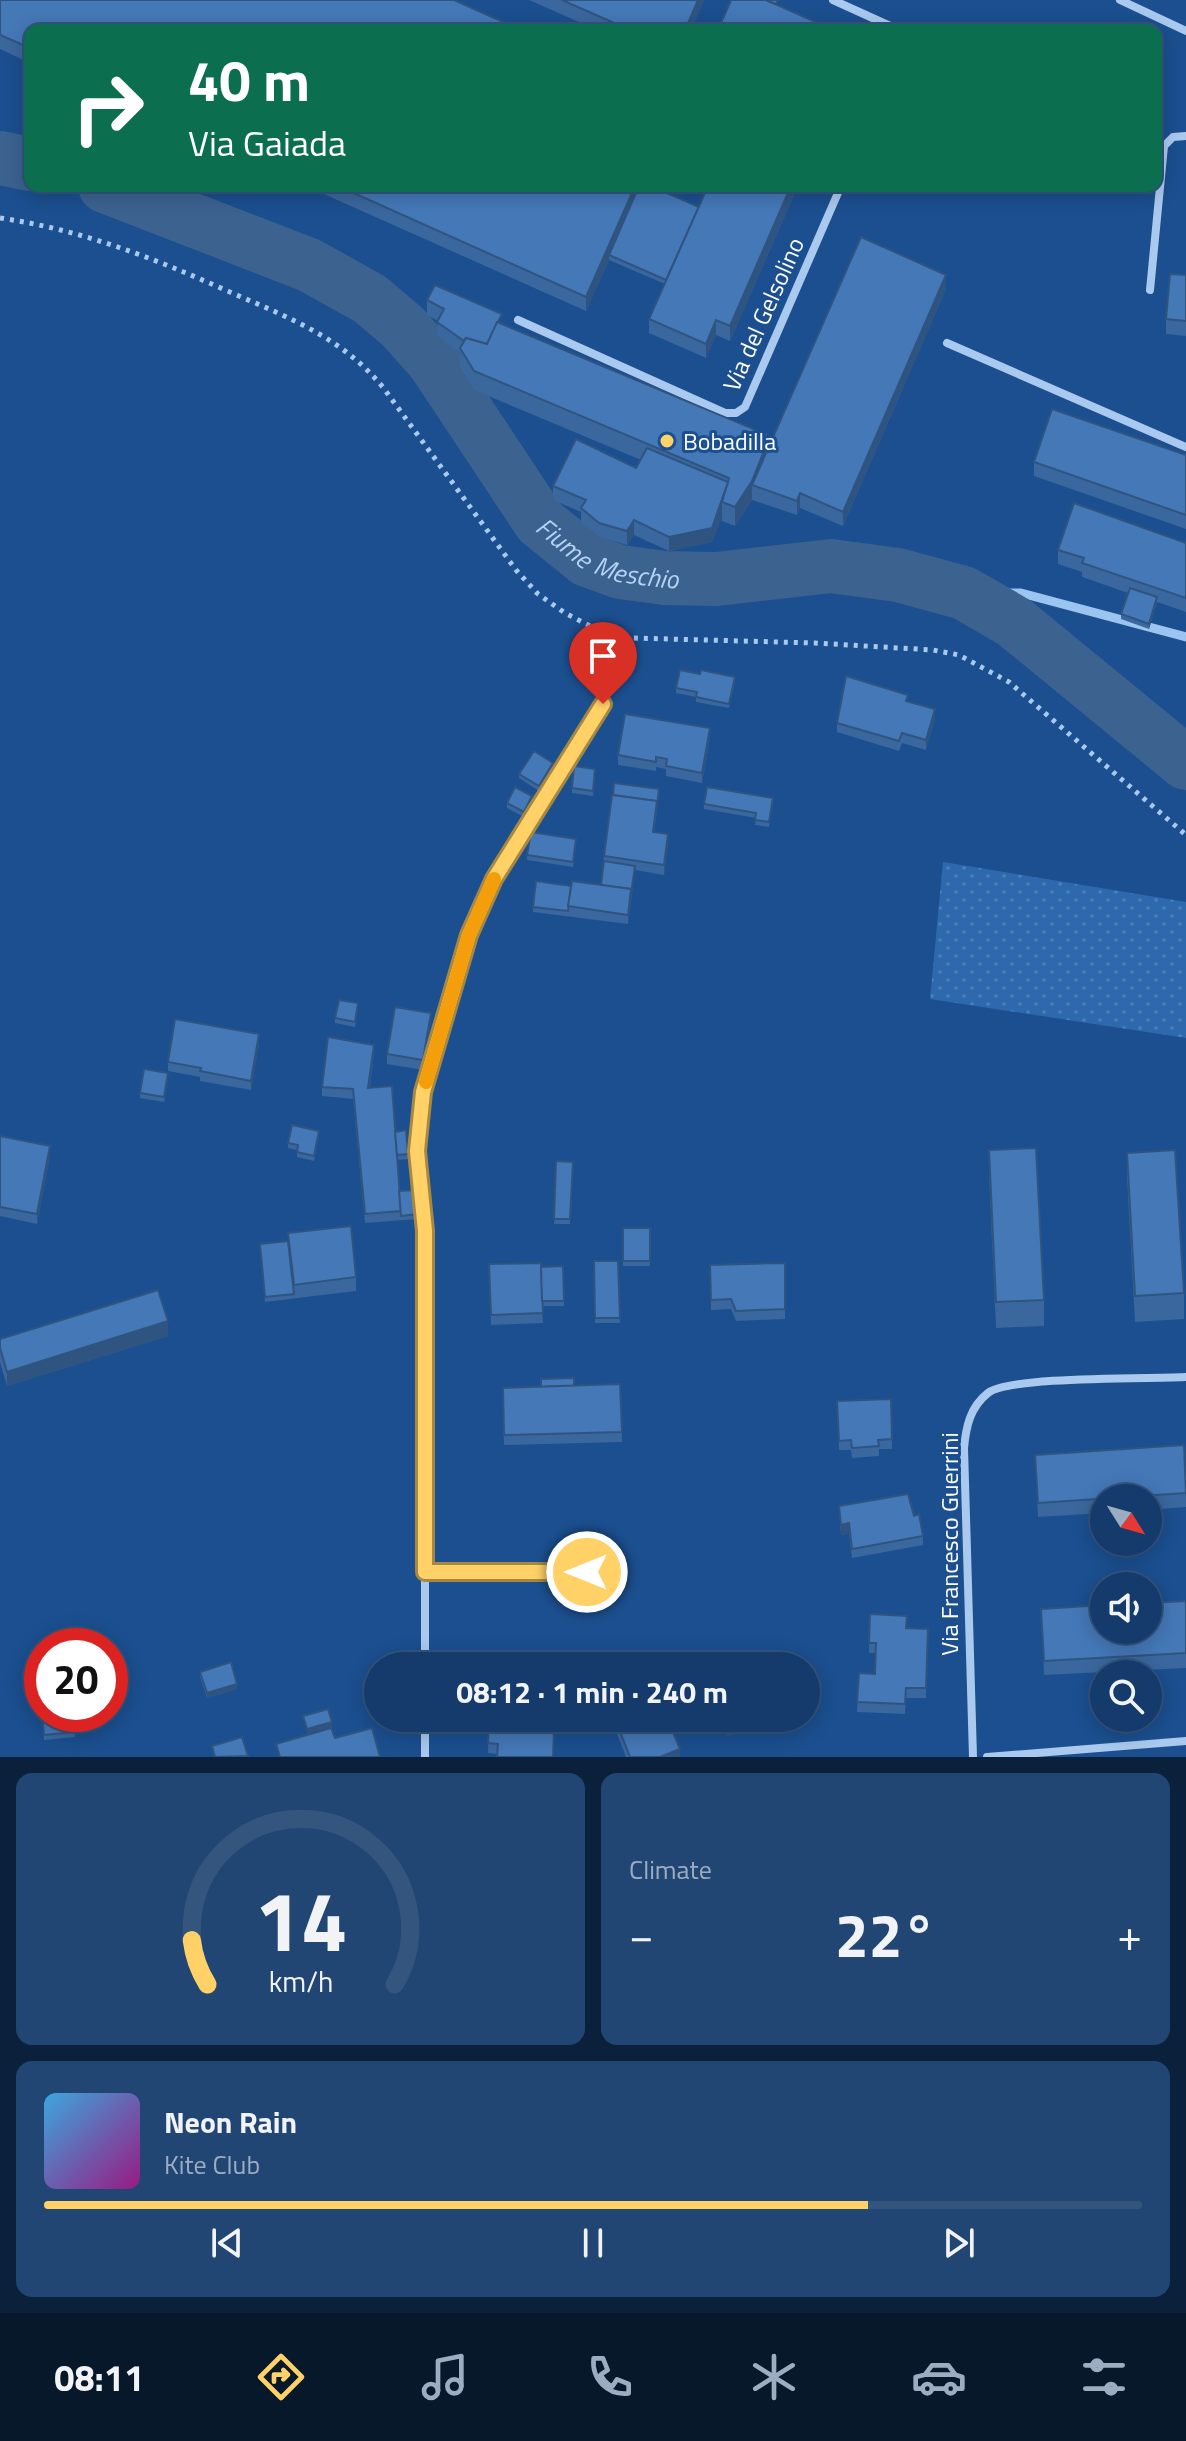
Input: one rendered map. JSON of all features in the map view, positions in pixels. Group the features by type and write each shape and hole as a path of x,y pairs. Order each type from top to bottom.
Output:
{"street":[{"path":"833,0 886,24"},
{"path":"1120,0 1186,31"},
{"path":"1162,167 1164,146 1173,137 1186,136"},
{"name":"Via del Gelsolino","path":"518,320 725,413 736,413 745,407 838,192"},
{"path":"1150,290 1160,192"},
{"path":"947,343 1186,447"},
{"path":"425,1652 425,1231 417,1151 423,1092 469,935 494,879 603,704"},
{"name":"Via Francesco Guerrini","path":"973,1757 964,1448 966,1426 976,1405 990,1391 1020,1384 1186,1377"},
{"path":"425,1732 425,1757"},
{"path":"987,1757 1186,1741"}],"lane":[{"path":"425,1572 587,1572"}],"path":[{"path":"0,218 59,227 153,257 315,329 345,349 363,363 385,390 516,570 538,594 565,613 596,629 643,639 815,643 933,650 959,655 1009,682 1186,835"}],"shaded area":[{"path":"943,862 1186,902 1186,1038 930,999"}],"building":[{"path":"0,0 454,0 508,24 24,24 24,45 0,35"},
{"path":"562,0 698,0 688,24 616,24"},
{"path":"731,0 766,0 820,24 721,24"},
{"path":"351,192 632,192 586,297"},
{"path":"636,192 665,192 699,207 666,280 609,255"},
{"path":"705,192 788,192 730,326 716,320 706,344 649,319"},
{"path":"861,237 946,275 843,512 800,493 797,501 752,485"},
{"path":"1170,274 1186,275 1186,321 1166,319"},
{"path":"435,285 502,314 487,344 466,338 464,341 437,322 444,309 427,300"},
{"name":"Bobadilla","path":"497,322 770,436 752,481 735,507 722,502 729,478 474,371 460,348 466,338 487,344"},
{"path":"1052,409 1186,455 1186,515 1034,462"},
{"path":"576,439 636,468 647,448 728,482 712,528 669,537 634,520 627,531 599,523 581,508 586,500 553,486"},
{"path":"1074,503 1186,543 1186,598 1082,563 1084,558 1058,550"},
{"path":"1130,588 1157,597 1149,624 1121,614"},
{"path":"680,670 700,674 701,670 735,677 729,704 696,697 697,692 676,688"},
{"path":"846,676 908,695 906,701 935,709 926,740 902,733 899,741 837,723"},
{"path":"625,714 710,728 702,773 666,766 667,759 656,757 656,762 618,755"},
{"path":"534,751 553,763 539,786 519,774"},
{"path":"574,766 595,769 593,791 572,788"},
{"path":"614,783 659,789 657,806 657,801 613,795"},
{"path":"515,787 532,796 524,812 507,803"},
{"path":"707,787 773,798 769,822 755,820 756,813 704,804"},
{"path":"612,795 657,801 653,832 668,834 664,865 604,856"},
{"path":"531,832 576,839 573,862 527,855"},
{"path":"604,861 635,866 631,894 631,889 601,885"},
{"path":"536,881 571,886 568,911 533,907"},
{"path":"572,881 631,889 628,915 568,906"},
{"path":"339,1000 358,1003 355,1022 335,1018"},
{"path":"395,1007 431,1013 423,1060 387,1054"},
{"path":"175,1019 259,1034 251,1081 168,1062"},
{"path":"328,1037 374,1045 368,1088 392,1086 401,1211 365,1214 353,1089 322,1087"},
{"path":"144,1069 168,1073 164,1097 140,1093"},
{"path":"292,1125 319,1131 314,1156 297,1152 298,1145 288,1143"},
{"path":"406,1130 408,1154 397,1155 395,1132"},
{"path":"0,1136 50,1146 37,1214 0,1207"},
{"path":"1036,1148 1044,1300 996,1302 989,1150"},
{"path":"1175,1150 1184,1293 1135,1296 1127,1153"},
{"path":"556,1161 573,1162 570,1219 554,1219"},
{"path":"415,1190 418,1214 401,1216 399,1191"},
{"path":"351,1226 356,1277 294,1285 288,1233"},
{"path":"623,1228 650,1228 650,1261 623,1261"},
{"path":"288,1241 294,1294 265,1297 260,1244"},
{"path":"594,1261 618,1261 620,1318 595,1318"},
{"path":"541,1263 543,1313 491,1315 489,1264"},
{"path":"785,1263 785,1309 736,1311 731,1299 711,1300 710,1265"},
{"path":"563,1266 564,1301 542,1301 541,1267"},
{"path":"158,1290 168,1321 7,1372 0,1339"},
{"path":"574,1378 574,1386 541,1387 541,1379"},
{"path":"620,1384 622,1432 504,1435 503,1388"},
{"path":"891,1399 892,1439 878,1440 879,1446 852,1448 851,1440 839,1441 837,1401"},
{"path":"1184,1445 1186,1493 1162,1495 1162,1484 1090,1484 1090,1499 1038,1503 1035,1455"},
{"path":"908,1494 914,1516 919,1514 923,1536 852,1549 849,1523 841,1525 839,1506"},
{"path":"1186,1601 1186,1653 1044,1661 1041,1609 1090,1606 1090,1644 1162,1644 1162,1602"},
{"path":"870,1614 907,1616 906,1628 928,1629 926,1688 906,1688 905,1704 857,1702 859,1673 875,1674 876,1643 869,1643"},
{"path":"231,1662 237,1684 207,1693 200,1672"},
{"path":"328,1709 332,1722 307,1729 303,1716"},
{"path":"331,1728 335,1738 364,1730 373,1732 380,1757 280,1757 276,1744"},
{"path":"44,1732 75,1732 44,1735"},
{"path":"488,1732 554,1732 553,1757 497,1757 498,1744 488,1743"},
{"path":"620,1732 673,1732 680,1749 660,1757 630,1757"},
{"path":"242,1737 248,1756 215,1757 212,1746"}],"waterway":[{"name":"Fiume Meschio","path":"0,158 24,163"},
{"name":"Fiume Meschio","path":"120,192 309,265 370,299 403,327 434,362 540,522 587,560 620,572 665,578 716,579 831,566 898,575 964,593 1014,622 1186,763"},
{"path":"964,593 1021,593 1186,637"}],"slow traffic":[{"path":"426,1082 469,935 494,879"}],"place":[{"name":"Bobadilla","path":"667,441"}],"route":[{"path":"587,1572 425,1572 425,1231 417,1151 423,1092 469,935 494,879 603,704"}]}
